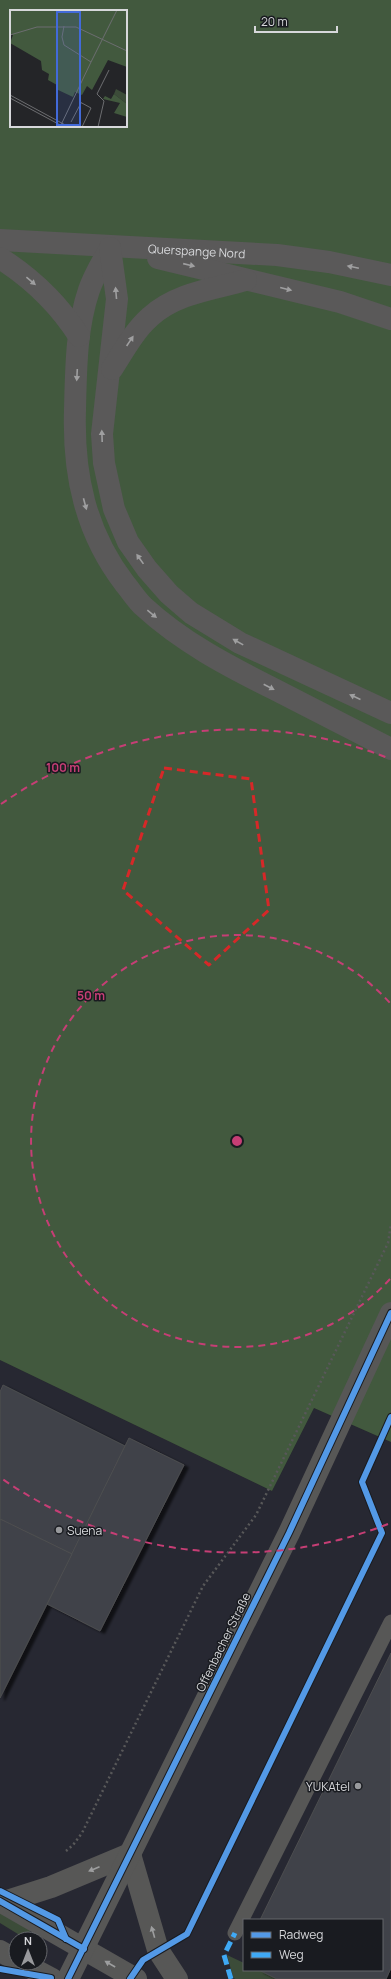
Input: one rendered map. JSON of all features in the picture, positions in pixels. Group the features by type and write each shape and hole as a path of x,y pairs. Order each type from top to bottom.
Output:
{"main road":[{"name":"Querspange Nord","path":"0,240 110,248 174,249 277,255 329,262 391,275"},
{"path":"110,248 249,279 340,302 391,319"},
{"path":"110,248 90,288 79,336 74,425 78,471 85,506 98,542 117,574 142,606 181,638 234,669 391,749"},
{"path":"110,248 117,299 109,374 103,407 102,434 104,463 114,508 128,542 169,594 191,613 240,643 391,713"},
{"path":"0,258 45,292 65,314 79,336"},
{"path":"109,374 148,318 163,306 179,298 249,279"}],"street":[{"name":"Offenbacher Straße","path":"68,1979 289,1533 391,1313"},
{"path":"2,1901 51,1887 130,1854 158,1950 177,1979"},
{"path":"2,1901 136,1979"},
{"path":"37,1971 52,1979"}],"lane":[{"path":"235,1933 391,1622"}],"path":[{"path":"62,1855 74,1845 82,1833 203,1586 256,1515 388,1244 391,1224"}],"highlighted area":[{"path":"164,768 251,779 269,910 209,965 123,890"}],"shaded area":[{"path":"0,1360 272,1491 314,1408 391,1442 391,1979 0,1979"}],"green space":[{"path":"0,0 391,0 391,1442 314,1408 272,1491 0,1360"},
{"path":"0,1912 31,1929 30,1931 13,1931 0,1923"},
{"path":"227,1955 243,1963 243,1971 261,1971 277,1979 235,1979 233,1977"}],"building":[{"path":"3,1385 125,1446 72,1554 0,1519 0,1392"},
{"path":"129,1438 184,1465 100,1631 47,1604"},
{"path":"0,1519 72,1554 0,1698"},
{"name":"YUKAtel","path":"391,1653 391,1968 386,1979 277,1979 261,1971 383,1971 383,1919 260,1919"}],"marked path":[{"path":"231,1979 224,1955 235,1933"}],"cycle path":[{"path":"68,1979 289,1533 391,1313"},
{"path":"130,1979 143,1960 187,1934 382,1533 362,1482 391,1417"},
{"path":"0,1891 58,1920 66,1939"},
{"path":"0,1901 84,1949"},
{"path":"0,1969 51,1978"}],"place":[{"name":"Suena","path":"59,1530"},
{"name":"YUKAtel","path":"358,1786"}]}
